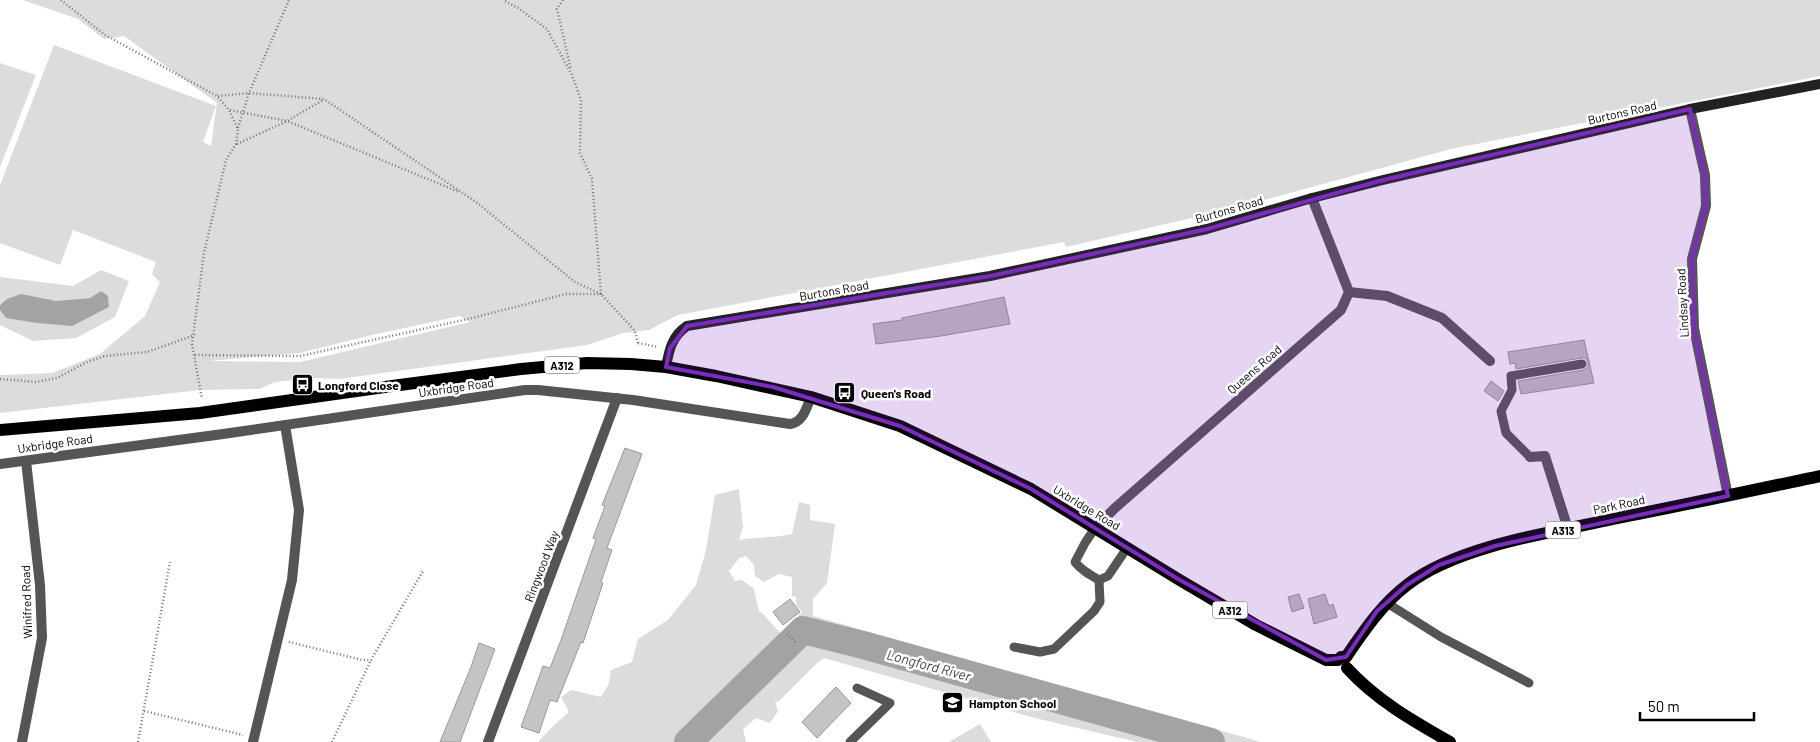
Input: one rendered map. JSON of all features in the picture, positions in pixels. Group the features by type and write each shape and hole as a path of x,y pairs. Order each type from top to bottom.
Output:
{"main road":[{"name":"Uxbridge Road","path":"0,430 200,413 521,369 587,363 666,367 811,397 900,426 1031,489 1256,625 1326,660 1343,662"},
{"name":"Park Road","path":"1343,662 1378,611 1407,585 1439,565 1495,546 1568,528 1820,476"},
{"path":"1343,662 1361,684 1404,716 1450,742"}],"street":[{"name":"Burtons Road","path":"666,367 670,348 679,332 687,326 990,276 1207,229 1312,198 1383,180 1690,109 1820,84"},
{"name":"Lindsay Road","path":"1690,109 1705,175 1706,206 1692,259 1694,328 1728,496"},
{"path":"1312,198 1349,292 1387,296 1442,318 1490,361"},
{"name":"Queens Road","path":"1095,528 1115,508 1341,310 1349,292"},
{"name":"Uxbridge Road","path":"0,464 525,390 617,398 790,424 797,423 802,418 811,397"},
{"name":"Ringwood Way","path":"489,742 617,398"},
{"path":"253,740 292,580 299,510 285,425"},
{"path":"1530,457 1545,456 1568,528"},
{"name":"Winifred Road","path":"22,742 42,638 40,585 26,461"}],"lane":[{"path":"1530,457 1506,433 1501,411 1512,390 1510,376 1582,364"},
{"path":"1095,528 1077,555 1075,562 1089,575 1099,580"},
{"path":"1099,580 1108,576 1127,548"},
{"path":"1014,647 1040,652 1054,649 1094,611 1100,602 1099,580"},
{"path":"1387,603 1441,637 1529,683"},
{"path":"850,742 890,703 857,688"}],"path":[{"path":"61,0 105,35 217,96 229,110 238,129"},
{"path":"210,399 203,400 200,394 192,344 204,253 226,160 236,144 242,112 289,0"},
{"path":"503,0 518,8 547,29 572,75"},
{"path":"564,0 557,9 572,75 581,100 580,153 592,179 601,294"},
{"path":"217,96 249,93 324,99 465,195 575,282 601,294 635,331 638,343 664,348"},
{"path":"236,144 287,121 324,99"},
{"path":"229,110 287,121 465,195"},
{"path":"195,355 300,356 468,319 566,294 601,294"},
{"path":"0,379 36,382 57,378 87,362 104,356 147,352 194,335"},
{"path":"138,742 170,562"},
{"path":"332,742 371,660 423,571"},
{"path":"787,634 797,644"},
{"path":"278,640 362,660 371,660"},
{"path":"144,711 253,740"}],"highlighted area":[{"path":"1690,109 1705,175 1706,206 1692,259 1694,328 1728,496 1495,546 1439,565 1407,585 1377,611 1346,657 1326,660 1178,579 1031,489 900,426 773,387 666,367 670,348 687,326 990,276 1207,229 1383,180"}],"shaded area":[{"path":"23,0 1820,0 1820,76 1451,149 1235,208 1066,247 1064,242 678,315 649,330 623,333 587,345 339,379 314,378 275,382 260,389 200,390 0,413 0,375 52,373 100,354 145,316 160,282 152,274 156,262 73,230 60,265 0,243 0,185 54,45 216,106 203,142 211,146 217,103 124,36 104,39 78,19","holes":["460,316 470,322 300,362 209,361 300,353"]},
{"path":"0,63 36,75 0,167"},
{"path":"101,270 129,281 115,317 76,338 33,341 0,325 0,310 6,318 95,314 109,307 108,296 56,301 7,299 0,305 0,277 73,286"},
{"path":"101,291 108,296 109,307 72,326 6,318 0,310 0,305 7,299 21,294 56,301 90,298"},
{"path":"739,489 743,527 739,540 792,534 799,502 810,505 810,520 835,524 827,583 813,599 813,616 1261,742 1137,742 1031,717 824,658 778,702 775,701 778,711 770,723 756,718 743,729 746,742 702,742 805,636 827,639 830,631 798,627 793,621 802,612 796,605 796,597 792,596 792,577 779,574 764,582 755,576 754,565 746,556 739,558 729,571 735,581 742,580 754,589 759,612 784,637 754,665 739,676 675,742 538,742 569,712 561,697 571,690 601,697 609,683 611,670 632,662 638,639 668,620 696,585 706,550 715,495"},
{"path":"980,724 991,742 949,742"}],"building":[{"path":"1004,297 1010,324 941,336 876,344 873,324 902,320 902,318"},
{"path":"1584,340 1594,383 1521,394 1518,381 1583,370 1588,367 1588,362 1585,358 1581,358 1516,369 1515,363 1510,364 1508,352"},
{"path":"1491,381 1504,391 1498,401 1484,391"},
{"path":"625,448 642,454 607,548 612,550 583,643 581,642 557,702 550,700 539,733 521,727 543,666 550,668 561,640 596,539 593,538 605,506 602,505"},
{"path":"1299,594 1304,608 1292,612 1288,597"},
{"path":"1325,594 1329,606 1333,604 1337,617 1314,624 1308,599"},
{"path":"790,599 800,612 783,625 773,612"},
{"path":"479,643 495,649 460,742 440,742 471,667"},
{"path":"836,687 851,703 817,738 802,722"}],"waterway":[{"name":"Longford River","path":"688,742 803,630 1211,742"}],"place":[{"name":"Longford Close","path":"302,385"},
{"name":"Queen's Road","path":"845,393"},
{"name":"Hampton School","path":"953,703"}]}
